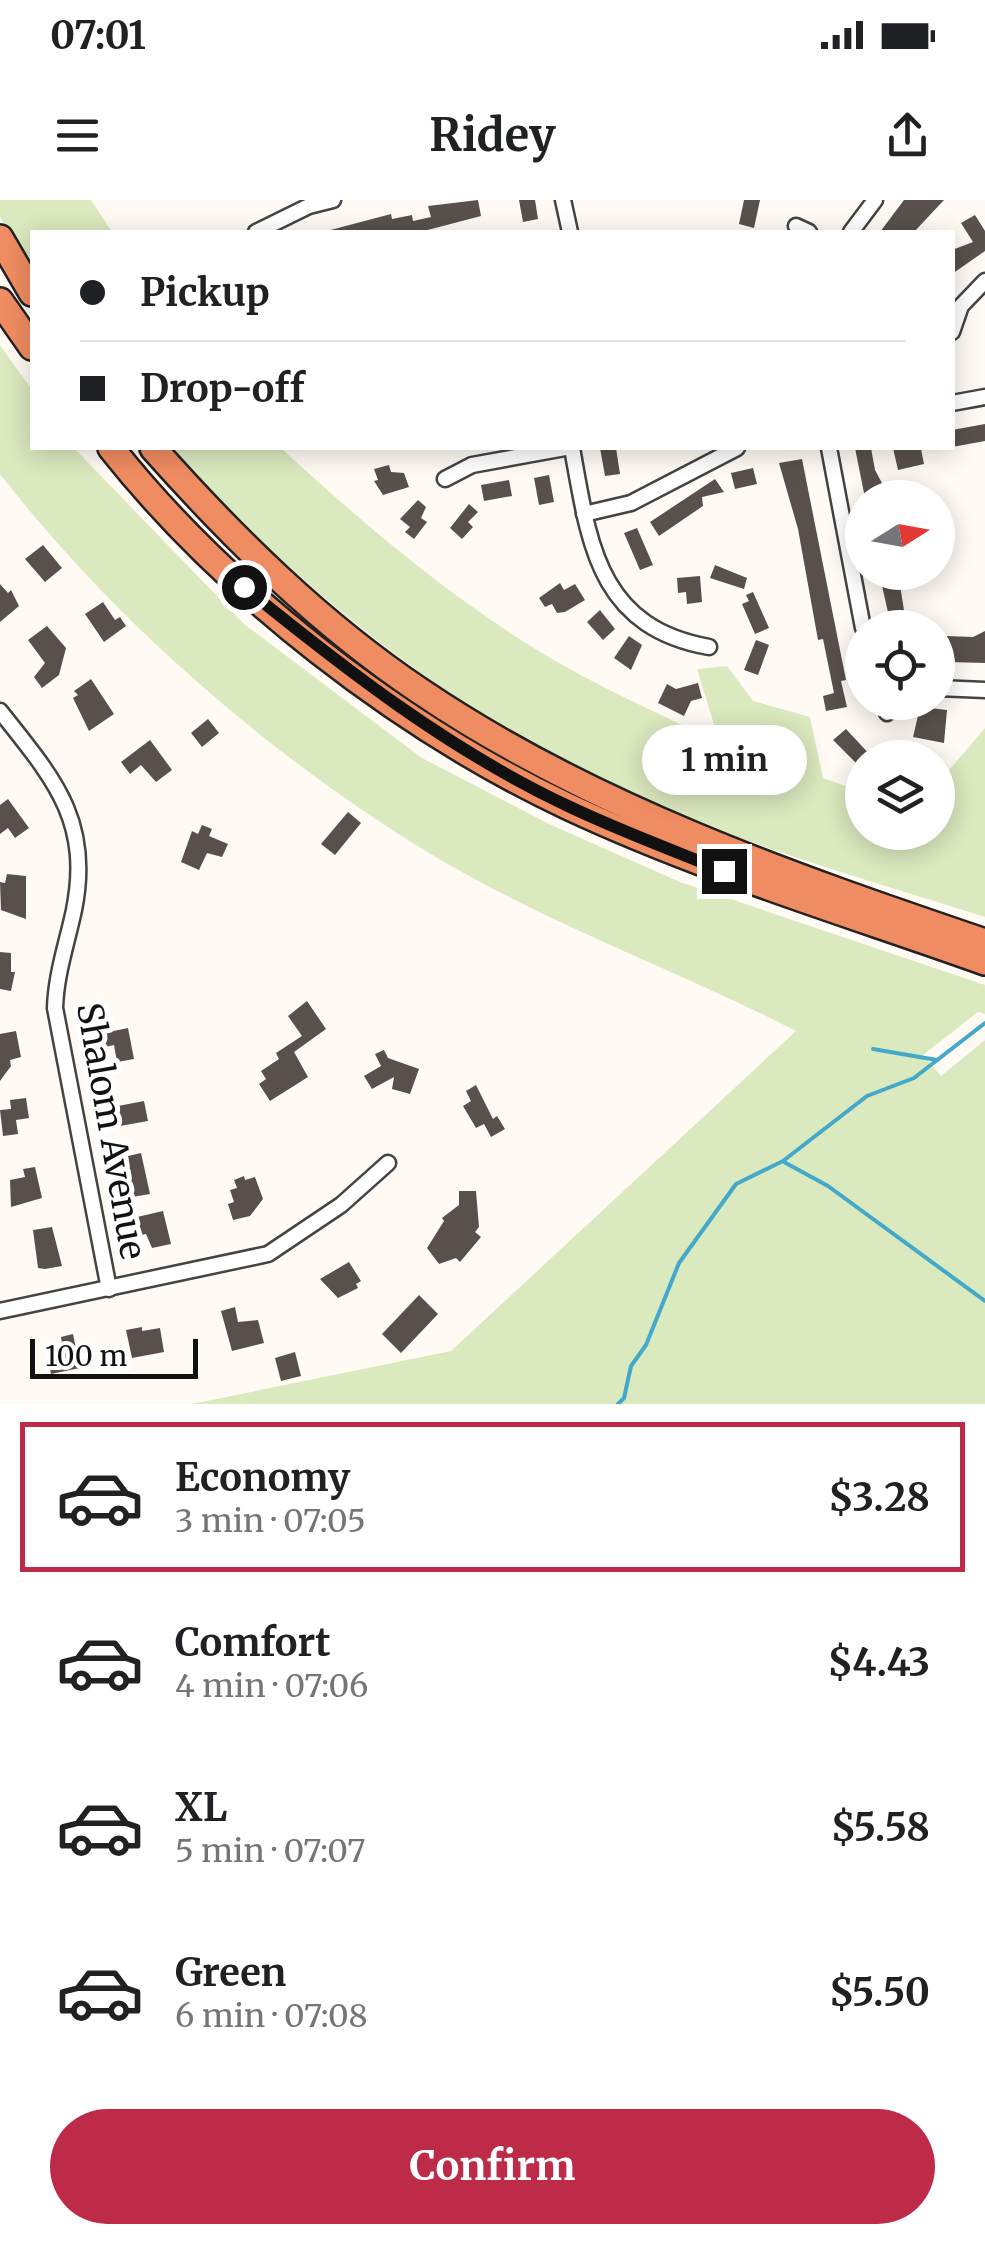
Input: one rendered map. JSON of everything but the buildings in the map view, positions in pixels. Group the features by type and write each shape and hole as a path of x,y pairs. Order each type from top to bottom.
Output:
{"highway":[{"path":"0,238 30,290"},
{"path":"0,301 30,344"},
{"path":"114,450 244,587 374,692 471,752 565,805 724,871 980,957"},
{"path":"154,450 213,516 281,578 419,691 518,750 700,836 980,957"},
{"path":"700,836 985,926"}],"street":[{"path":"260,230 308,206 333,200"},
{"path":"563,200 570,230"},
{"path":"853,230 876,200"},
{"path":"955,323 961,306 985,281"},
{"path":"955,398 985,396"},
{"path":"445,479 472,465 557,450"},
{"path":"568,450 593,557 627,608 682,642 709,647"},
{"path":"584,514 631,503 699,464 732,450"},
{"path":"829,450 860,610"},
{"path":"955,689 985,690"},
{"name":"Shalom Avenue","path":"0,711 57,786 76,831 79,880 54,1008 110,1288"},
{"path":"0,1311 268,1254 341,1205 388,1163"}],"green space":[{"path":"0,200 91,200 111,230 30,230 30,268 0,217"},
{"path":"0,345 30,387 30,450 76,450 244,624 422,758 549,824 680,882 985,985 985,1014 978,1012 923,1055 941,1076 985,1040 985,1404 192,1404 451,1351 796,1031 508,897 358,807 246,723 140,629 43,527 0,474"},
{"path":"170,450 283,450 404,555 503,628 582,676 720,744 697,669 727,666 753,701 810,717 823,778 845,786 845,850 955,850 955,763 985,728 985,917 703,824 613,785 488,717 429,679 374,638 269,548"}],"waterway":[{"path":"618,1404 624,1398 631,1366 646,1345 679,1263 736,1184 783,1161 867,1096 914,1078 985,1023"},
{"path":"873,1049 937,1060"},
{"path":"784,1162 828,1186 985,1301"}],"route":[{"path":"244,587 374,692 471,752 565,805 724,871"}]}
